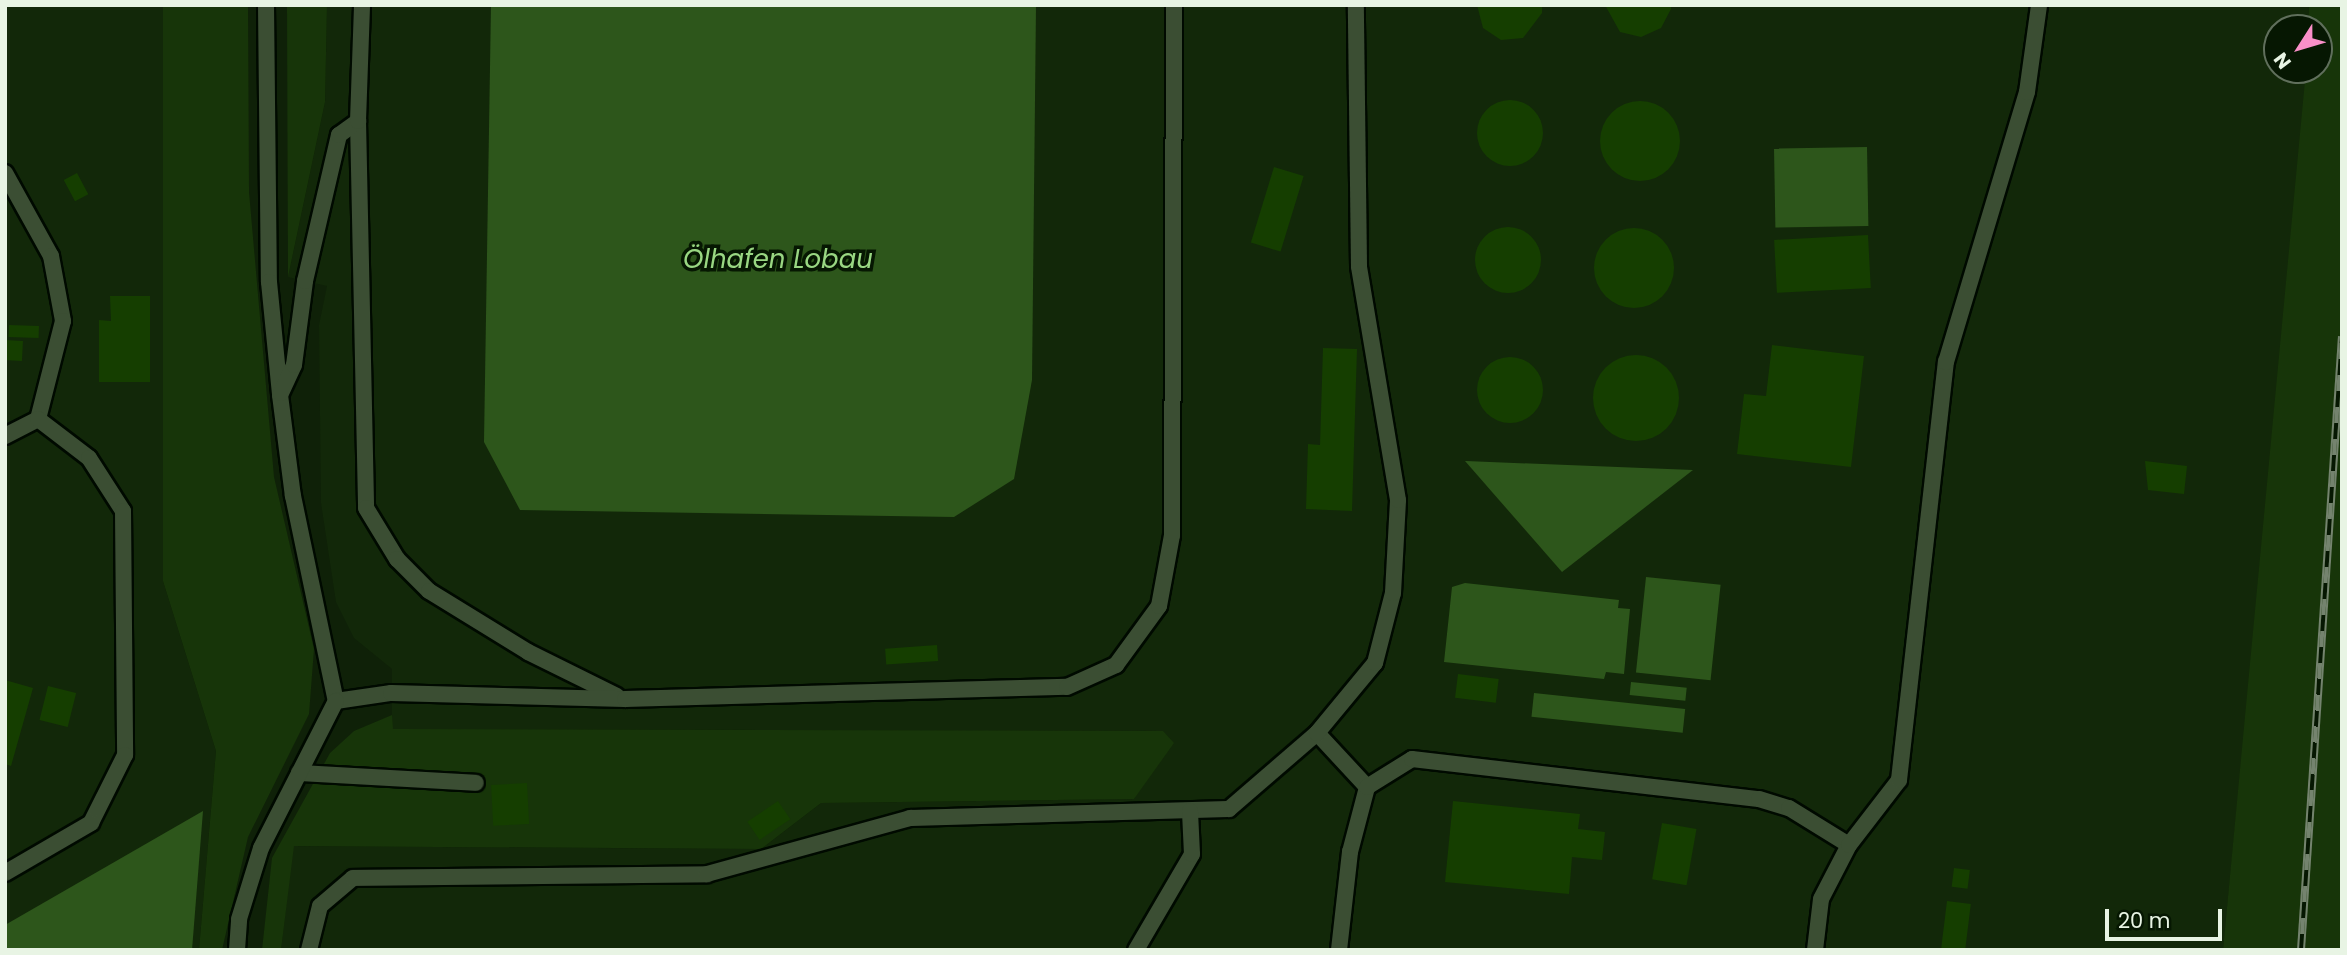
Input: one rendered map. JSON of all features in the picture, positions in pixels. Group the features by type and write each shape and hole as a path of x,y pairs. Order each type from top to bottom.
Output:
{"lane":[{"path":"237,950 239,919 261,848 336,701 293,496 280,395 269,282 266,5"},
{"path":"362,5 358,121 366,508 397,559 429,591 528,652 625,699"},
{"path":"336,701 391,693 625,699 1067,687 1116,665 1159,606 1172,535 1174,5"},
{"path":"309,950 320,906 353,878 708,874 909,818 1228,809 1317,733 1375,663 1393,593 1398,500 1359,266 1356,5"},
{"path":"1815,950 1821,899 1849,845 1899,780 1946,362 2027,92 2039,5"},
{"path":"280,395 294,365 305,281 339,135 358,121"},
{"path":"5,173 51,256 63,321 38,419 5,436"},
{"path":"5,873 91,823 125,755 123,511 89,458 38,419"},
{"path":"1317,733 1367,787"},
{"path":"1339,950 1350,852 1367,787 1412,759 1759,799 1788,808 1849,845"},
{"path":"299,773 476,783"},
{"path":"1136,950 1192,853 1190,811"}],"shaded area":[{"path":"5,5 163,5 163,581 216,751 199,950 5,950"},
{"path":"163,5 248,5 249,192 274,477 314,649 309,714 248,837 222,950 199,950 216,751 163,581"},
{"path":"287,5 327,5 325,102 288,277"},
{"path":"327,5 2309,5 2309,14 2263,14 2263,84 2305,84 2303,138 2223,950 281,950 293,846 761,849 821,803 1134,799 1162,731 392,729 392,669 354,638 336,602 321,503 319,325 327,286 288,277 325,102"},
{"path":"2309,5 2342,5 2342,950 2223,950 2305,84 2333,84 2333,14 2309,14"},
{"path":"392,715 393,729 1163,731 1174,743 1134,799 821,803 761,849 294,846 281,950 262,950 272,858 330,753 354,731"}],"water":[{"name":"Ölhafen Lobau","path":"491,5 1036,5 1032,380 1014,479 954,517 520,510 484,442"},
{"path":"1867,147 1868,226 1775,228 1774,149"},
{"path":"1466,461 1693,470 1562,572"},
{"path":"1646,577 1721,585 1711,680 1636,672"},
{"path":"1465,583 1619,600 1618,608 1630,609 1624,674 1606,672 1604,679 1444,662 1452,587"},
{"path":"1631,682 1687,688 1685,701 1630,695"},
{"path":"1534,693 1685,709 1683,733 1531,717"},
{"path":"203,811 192,950 5,950 5,925"}],"building":[{"path":"1477,5 1542,5 1542,13 1523,38 1501,40 1483,28"},
{"path":"1605,5 1671,5 1671,9 1661,28 1641,37 1620,32"},
{"path":"1510,100 1533,110 1543,133 1533,156 1510,166 1487,156 1477,133 1487,110"},
{"path":"1640,101 1655,104 1668,113 1677,126 1680,141 1677,156 1668,169 1655,178 1640,181 1625,178 1612,169 1603,156 1600,141 1603,126 1612,113 1625,104"},
{"path":"1274,167 1304,176 1281,252 1251,243"},
{"path":"77,173 88,194 75,201 64,180"},
{"path":"1508,227 1531,237 1541,260 1531,283 1508,293 1485,283 1475,260 1485,237"},
{"path":"1634,228 1649,231 1662,240 1671,253 1674,268 1671,283 1662,296 1649,305 1634,308 1619,305 1606,296 1597,283 1594,268 1597,253 1606,240 1619,231"},
{"path":"1868,235 1871,288 1777,293 1774,240"},
{"path":"110,296 150,296 150,382 99,382 99,320 111,321"},
{"path":"9,325 39,326 39,338 9,337"},
{"path":"5,340 23,341 22,361 5,360"},
{"path":"1772,345 1864,356 1851,467 1737,454 1744,394 1766,396"},
{"path":"1323,348 1357,349 1352,511 1306,509 1308,444 1320,445"},
{"path":"1636,355 1660,362 1672,374 1679,398 1672,422 1660,434 1636,441 1612,434 1600,422 1593,398 1600,374 1612,362"},
{"path":"1510,357 1533,367 1543,390 1533,413 1510,423 1487,413 1477,390 1487,367"},
{"path":"2145,461 2187,466 2184,494 2148,490"},
{"path":"937,645 938,661 886,665 885,649"},
{"path":"1458,674 1499,679 1496,703 1455,698"},
{"path":"5,680 33,688 11,766 5,764"},
{"path":"48,686 76,693 68,727 40,720"},
{"path":"527,783 529,824 493,826 491,785"},
{"path":"778,801 790,819 760,840 747,822"},
{"path":"1453,801 1580,814 1578,829 1605,832 1602,860 1572,857 1569,894 1445,882"},
{"path":"1662,823 1696,829 1687,885 1652,879"},
{"path":"1954,868 1970,870 1968,889 1952,887"},
{"path":"1947,901 1971,904 1965,950 1941,950"}],"railway":[{"path":"2301,950 2342,336"}]}
